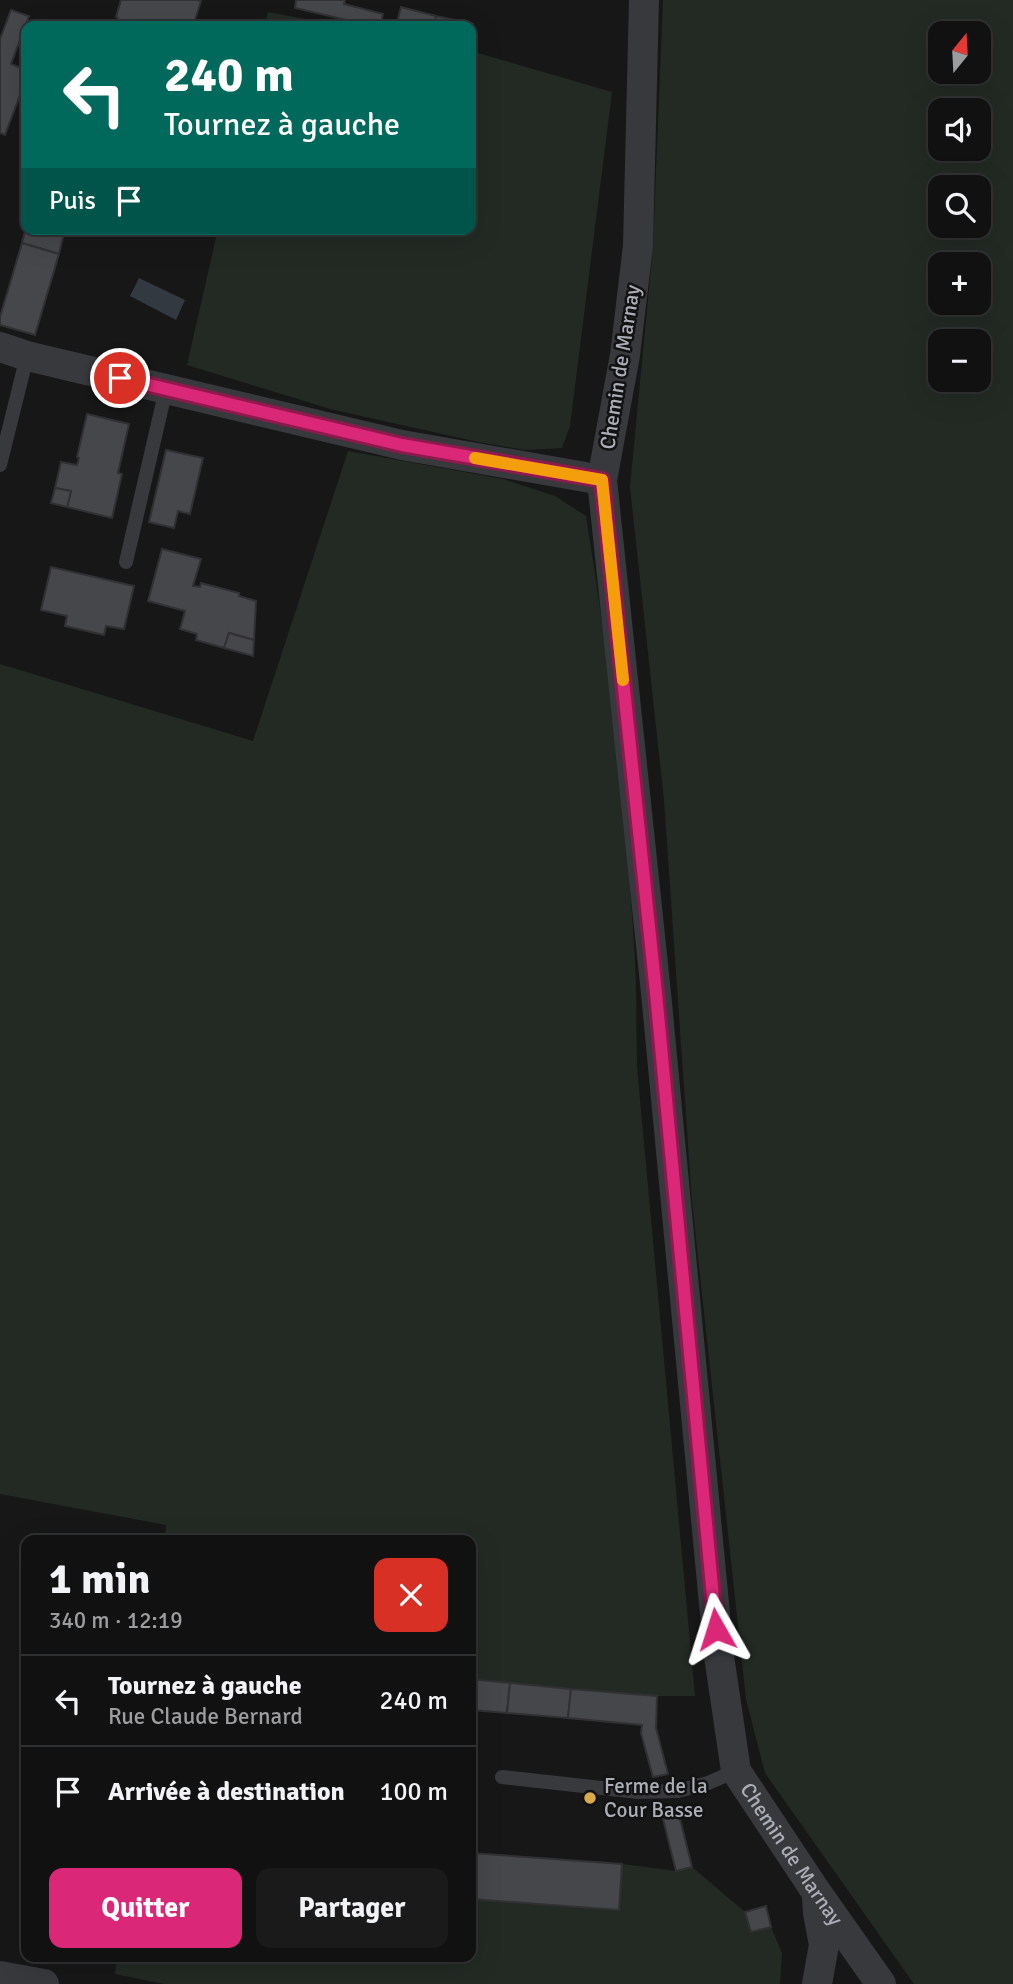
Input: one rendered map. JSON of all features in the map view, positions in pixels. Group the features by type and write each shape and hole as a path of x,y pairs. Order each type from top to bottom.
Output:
{"street":[{"name":"Chemin de Marnay","path":"644,0 638,246 625,355 602,480 656,993 719,1656 736,1771 881,1984"},
{"path":"13,351 402,445 602,480"},
{"path":"817,1893 824,1945 817,1984"},
{"path":"0,1976 44,1984"}],"lane":[{"path":"0,465 13,351"},
{"path":"126,562 166,389"},
{"path":"502,1777 638,1791 678,1791 708,1783 736,1771"}],"shaded area":[{"path":"663,0 1013,0 1013,1984 914,1984 765,1773 746,1699 692,1202 664,800 630,487 653,247"},
{"path":"268,12 315,21 266,21"},
{"path":"476,52 612,92 570,426 562,448 525,450 478,442 330,409 187,365 217,235 476,235"},
{"path":"139,278 185,300 176,320 130,296"},
{"path":"348,451 503,479 555,496 586,516 603,626 622,793 635,960 637,1067 695,1696 657,1696 476,1679 476,1535 165,1535 166,1525 0,1494 0,664 253,741"},
{"path":"622,1864 676,1871 692,1867 745,1912 755,1931 771,1927 782,1953 780,1984 164,1984 115,1974 116,1962 476,1962 476,1899 619,1910"}],"building":[{"path":"121,0 201,1 195,21 117,21"},
{"path":"296,0 345,0 344,4 383,14 381,21 351,21 295,8"},
{"path":"401,7 436,16 435,21 397,21"},
{"path":"11,10 29,16 27,21 21,21 21,37 11,64 21,68 21,92 5,135 0,133 0,39"},
{"path":"436,16 459,21 435,21"},
{"path":"24,235 64,235 59,254 22,243"},
{"path":"22,243 59,254 35,335 0,325"},
{"path":"87,414 129,424 118,473 122,474 112,518 67,507 71,491 55,488 61,462 77,465"},
{"path":"166,450 203,458 190,514 178,511 174,528 149,522"},
{"path":"55,488 71,491 67,507 51,503"},
{"path":"162,549 201,559 193,586 200,587 201,583 239,593 239,596 256,601 254,640 229,633 224,648 196,640 197,634 180,629 185,611 148,601"},
{"path":"51,567 134,586 124,629 106,626 104,635 65,626 67,616 41,610"},
{"path":"229,633 254,640 253,656 224,648"},
{"path":"476,1680 510,1683 507,1713 476,1710"},
{"path":"510,1683 571,1689 568,1718 507,1713"},
{"path":"571,1689 657,1696 656,1728 668,1774 653,1777 641,1733 642,1725 568,1718"},
{"path":"679,1815 692,1867 676,1871 663,1819"},
{"path":"476,1853 622,1864 619,1910 476,1899"},
{"path":"766,1906 771,1927 751,1932 745,1912"}],"slow traffic":[{"path":"475,458 602,480 623,680"}],"place":[{"name":"Ferme de la Cour Basse","path":"590,1798"}],"route":[{"path":"120,378 402,445 602,480 656,993 716,1629"}]}
